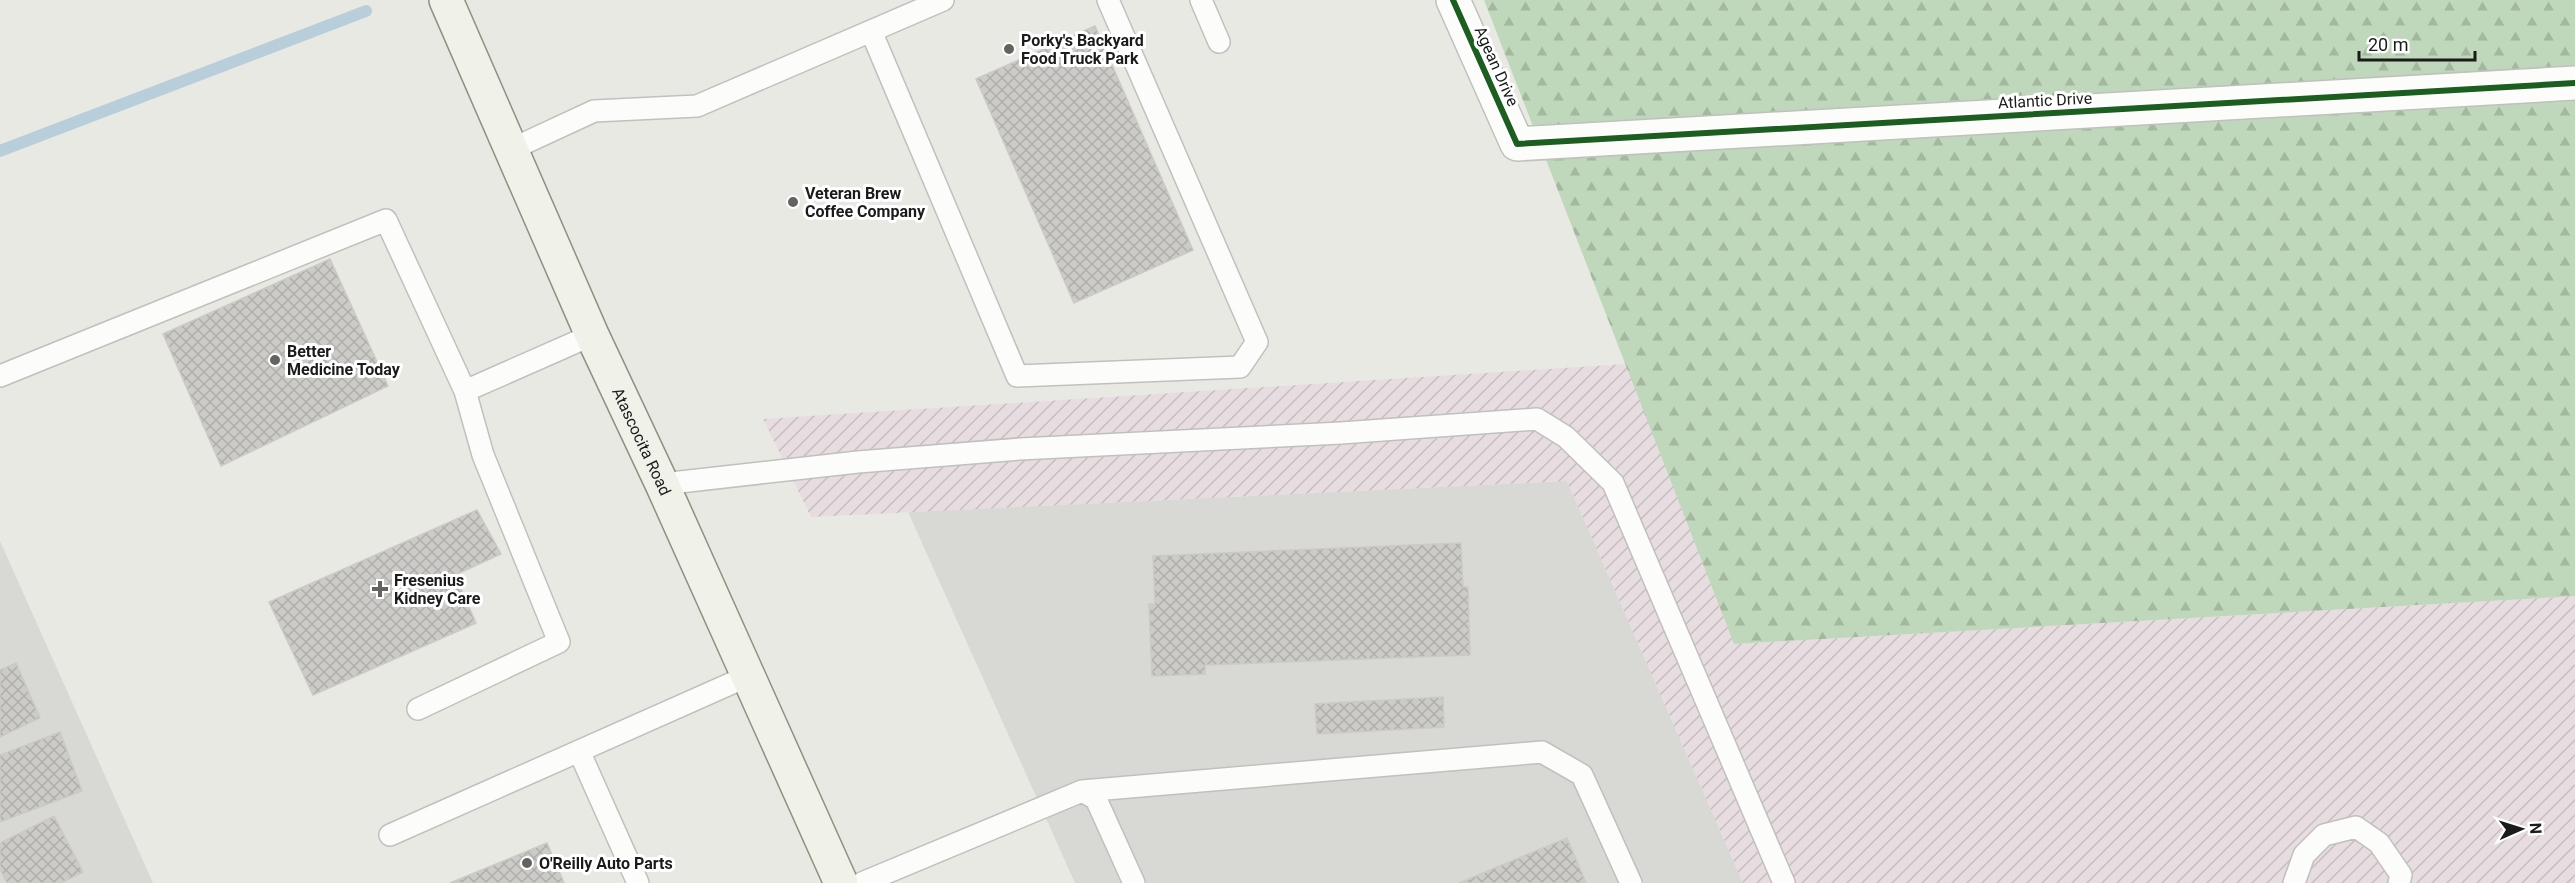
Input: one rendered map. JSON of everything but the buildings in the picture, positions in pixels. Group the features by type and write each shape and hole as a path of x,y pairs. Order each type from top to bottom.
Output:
{"main road":[{"name":"Atascocita Road","path":"446,0 592,335 662,484 841,883"}],"street":[{"name":"Agean Drive","path":"1453,0 1517,144"},
{"name":"Atlantic Drive","path":"1517,144 2575,84"}],"lane":[{"path":"512,149 594,111 697,106 943,0"},
{"path":"871,31 1017,376 1240,367 1257,342 1108,0"},
{"path":"1201,0 1219,42"},
{"path":"0,376 386,220 465,391 483,455 560,642 418,709"},
{"path":"465,391 592,335"},
{"path":"662,484 858,462 1020,449 1341,434 1537,419 1566,437 1613,483 1784,883"},
{"path":"390,835 748,676"},
{"path":"579,751 638,883"},
{"path":"862,883 1082,791 1542,752 1582,775 1631,883"},
{"path":"1082,791 1096,799 1134,883"},
{"path":"2290,883 2304,855 2324,835 2356,827 2379,843 2401,875 2399,883"}],"shaded area":[{"path":"1626,364 1734,644 2575,596 2575,883 1743,883 1567,481 811,517 763,419"},
{"path":"1567,481 1743,883 1075,883 908,512"},
{"path":"0,541 153,883 0,883"}],"green space":[{"path":"1484,0 2575,0 2575,596 1734,644"}],"waterway":[{"path":"0,151 366,11"}],"cycle path":[{"path":"1453,0 1517,144 2575,83"}],"place":[{"name":"Porky's Backyard Food Truck Park","path":"1009,49"},
{"name":"Veteran Brew Coffee Company","path":"793,202"},
{"name":"Better Medicine Today","path":"275,360"},
{"name":"Fresenius Kidney Care","path":"380,589"},
{"name":"O'Reilly Auto Parts","path":"527,863"}]}
